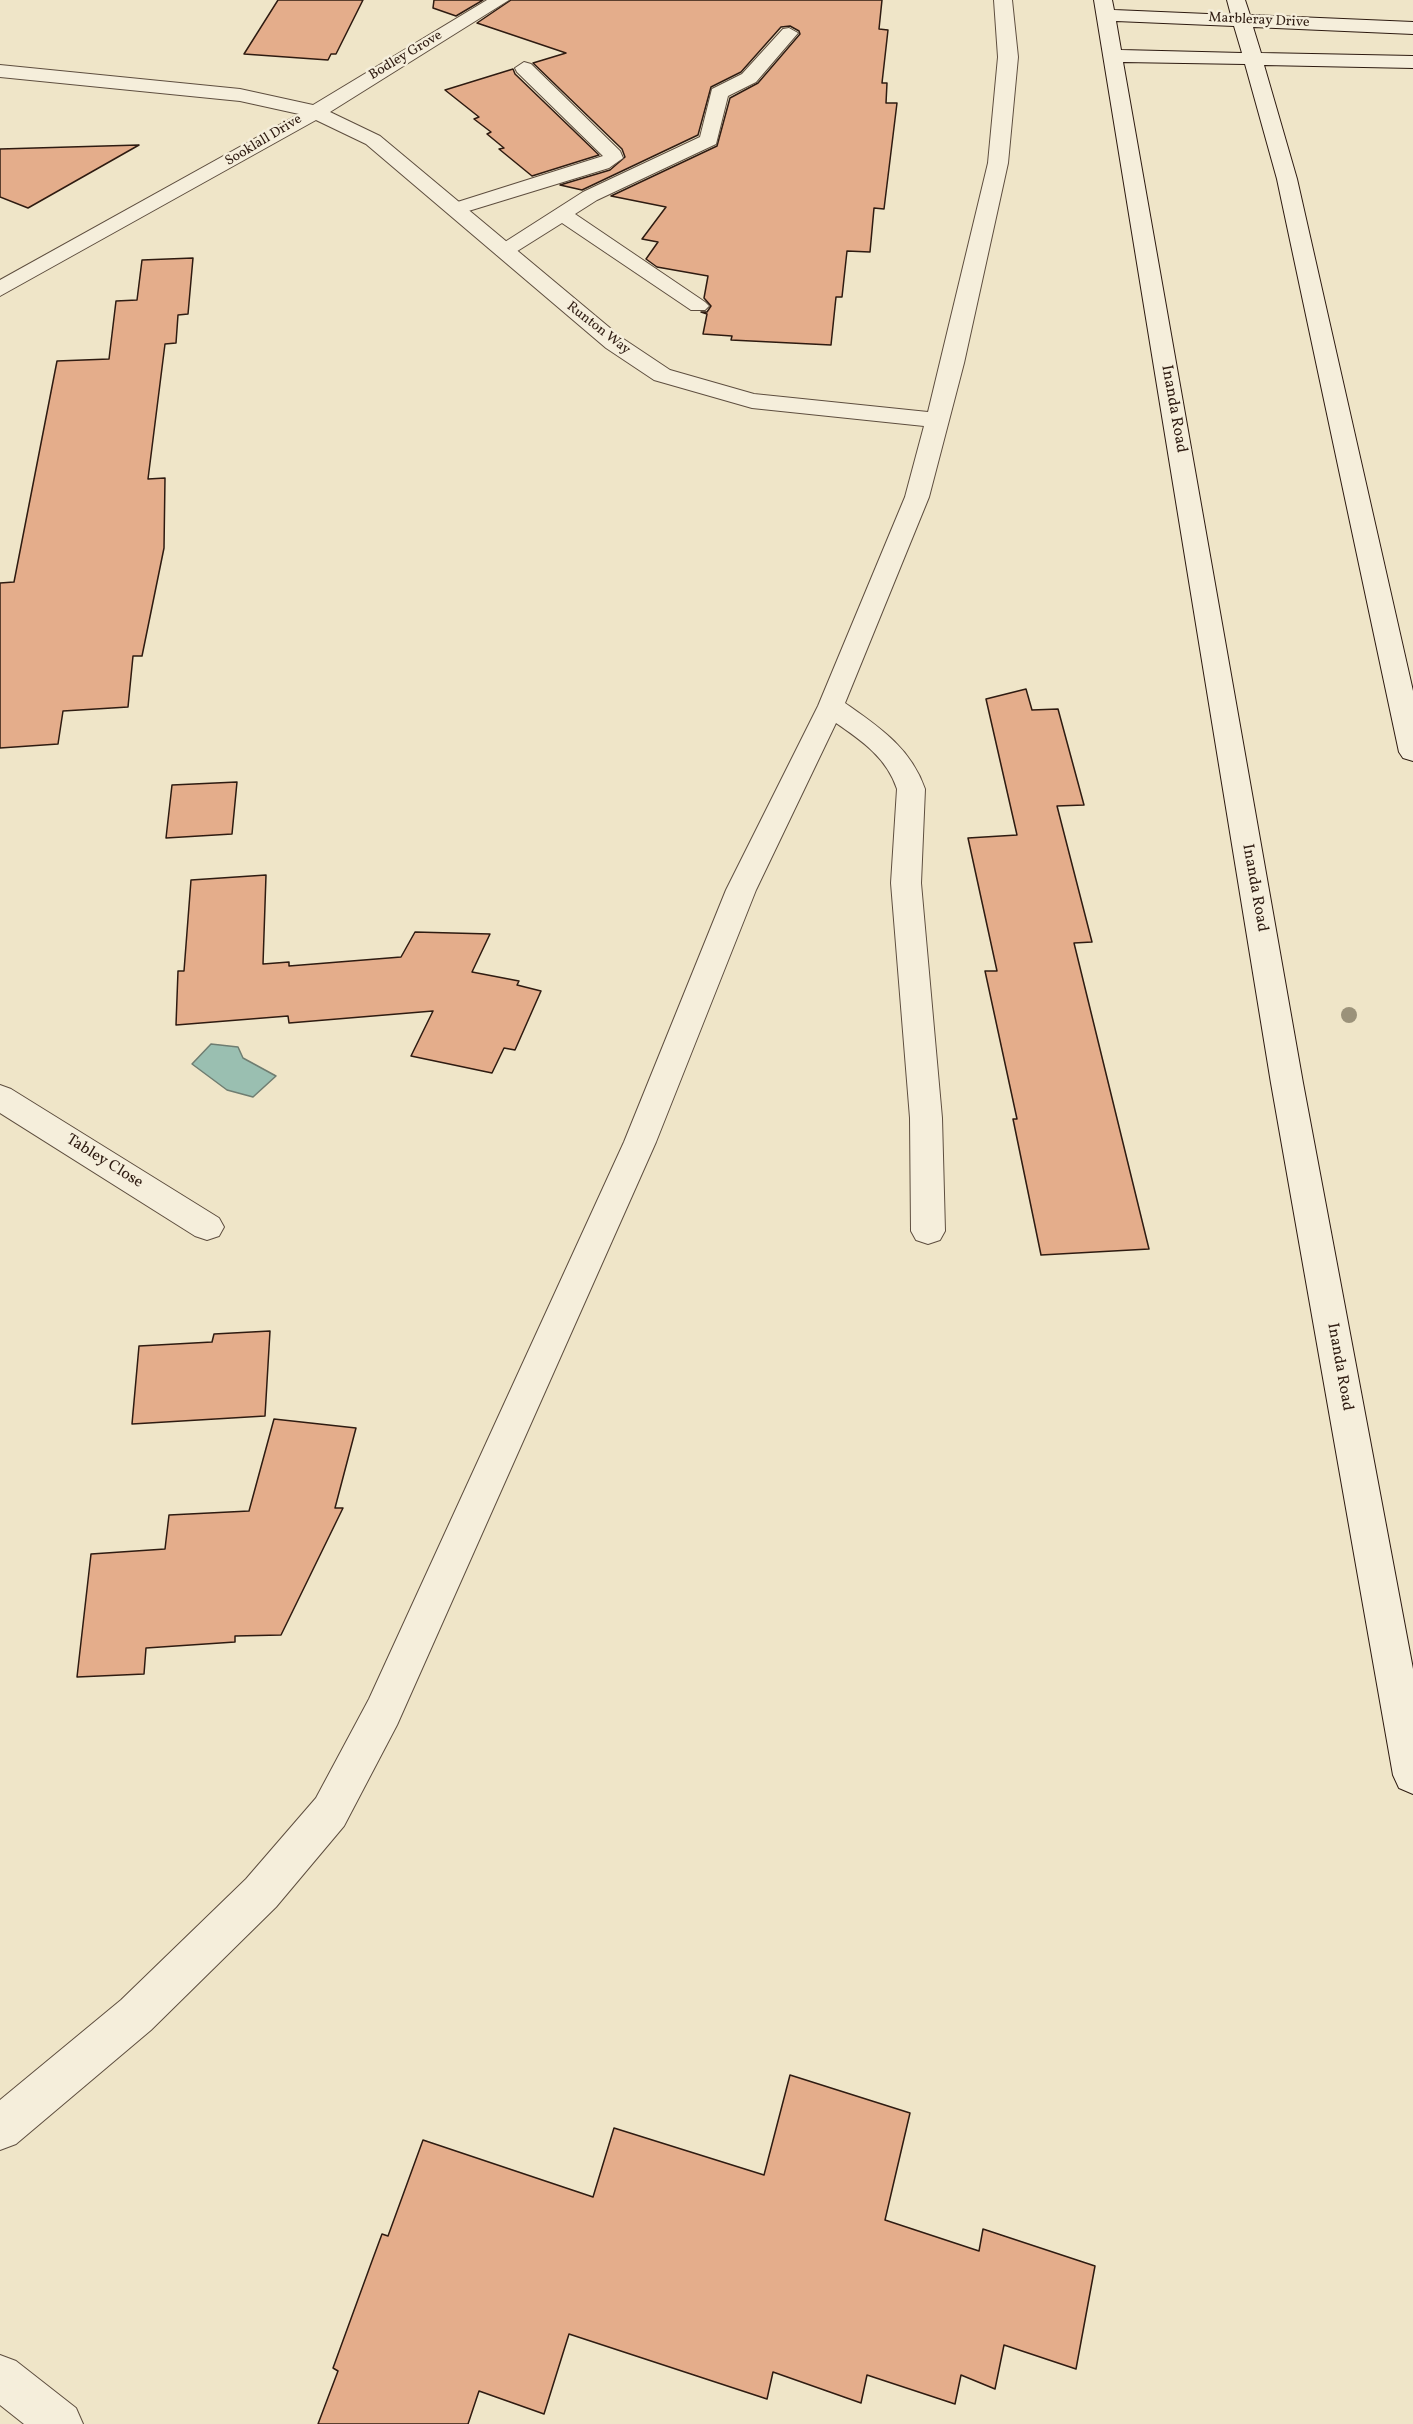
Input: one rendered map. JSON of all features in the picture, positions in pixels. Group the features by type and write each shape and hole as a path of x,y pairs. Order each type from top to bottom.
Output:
{"street":[{"name":"Bodley Grove","path":"313,111 500,0"},
{"path":"0,2128 136,2015 261,1893 330,1812 383,1712 640,1142 741,890 831,706 917,498 939,420 998,164 1008,57 1003,0"},
{"name":"Marbleray Drive","path":"1104,8 1238,10 1413,28"},
{"name":"Inanda Road","path":"1104,8 1285,1071 1413,1775"},
{"path":"1238,10 1287,179 1413,752"},
{"path":"1113,56 1413,62"},
{"name":"Sooklall Drive","path":"0,71 240,95 313,111"},
{"name":"Sooklall Drive","path":"0,289 247,153 313,111"},
{"name":"Runton Way","path":"313,111 373,140 614,343 662,375 752,401 939,420"},
{"path":"831,706 884,747 908,777 911,789 906,883 926,1118 928,1231"},
{"name":"Tabley Close","path":"0,1097 207,1227"}],"lane":[{"path":"504,251 590,196 709,140 719,93 749,78 789,33"},
{"path":"454,209 602,164 613,158 613,155 524,68"},
{"path":"562,214 698,306"},
{"path":"0,2377 60,2424"}],"shaded area":[{"path":"211,1044 238,1047 243,1058 276,1076 253,1097 227,1090 192,1064"}],"building":[{"path":"278,0 363,0 336,54 331,54 328,60 244,54"},
{"path":"434,0 483,0 456,16 433,8"},
{"path":"511,0 882,0 879,29 888,30 882,83 887,83 886,103 897,103 884,209 874,208 870,252 847,251 842,297 836,297 831,345 731,340 732,336 703,334 707,314 701,312 707,312 711,306 704,298 708,276 657,267 646,259 658,242 642,239 666,207 611,196 717,146 730,98 758,83 800,34 799,31 790,26 781,27 741,72 711,87 698,135 582,190 560,185 610,170 625,157 622,149 533,63 566,53 477,23"},
{"path":"513,69 515,74 599,155 532,176 499,149 504,148 487,134 491,132 474,119 479,117 445,90"},
{"path":"139,145 28,208 0,197 0,149"},
{"path":"193,258 188,314 178,315 176,343 165,344 148,479 165,478 164,548 142,656 133,656 128,707 63,711 58,744 0,748 0,583 14,582 57,361 109,359 116,301 137,300 142,260"},
{"path":"1026,689 1032,710 1058,709 1084,805 1057,806 1092,942 1074,943 1149,1249 1041,1255 1013,1119 1017,1119 985,971 997,971 968,838 1017,835 986,699"},
{"path":"237,782 232,834 166,838 172,785"},
{"path":"266,875 263,964 289,962 289,966 401,957 415,932 490,934 472,972 519,981 517,985 541,991 515,1050 504,1048 492,1073 411,1056 433,1011 289,1023 288,1016 176,1025 178,971 184,971 191,880"},
{"path":"270,1331 265,1416 132,1424 139,1346 212,1342 214,1334"},
{"path":"274,1419 356,1428 335,1508 343,1508 281,1635 235,1636 235,1642 146,1648 144,1674 77,1677 91,1554 165,1549 169,1515 249,1511"},
{"path":"790,2075 910,2113 885,2220 979,2251 983,2229 1095,2266 1076,2369 1004,2345 995,2389 961,2375 955,2404 867,2375 861,2403 773,2372 767,2399 569,2334 544,2414 479,2391 468,2424 318,2424 338,2371 333,2368 372,2261 382,2234 388,2236 423,2140 593,2197 614,2128 764,2175"}]}
